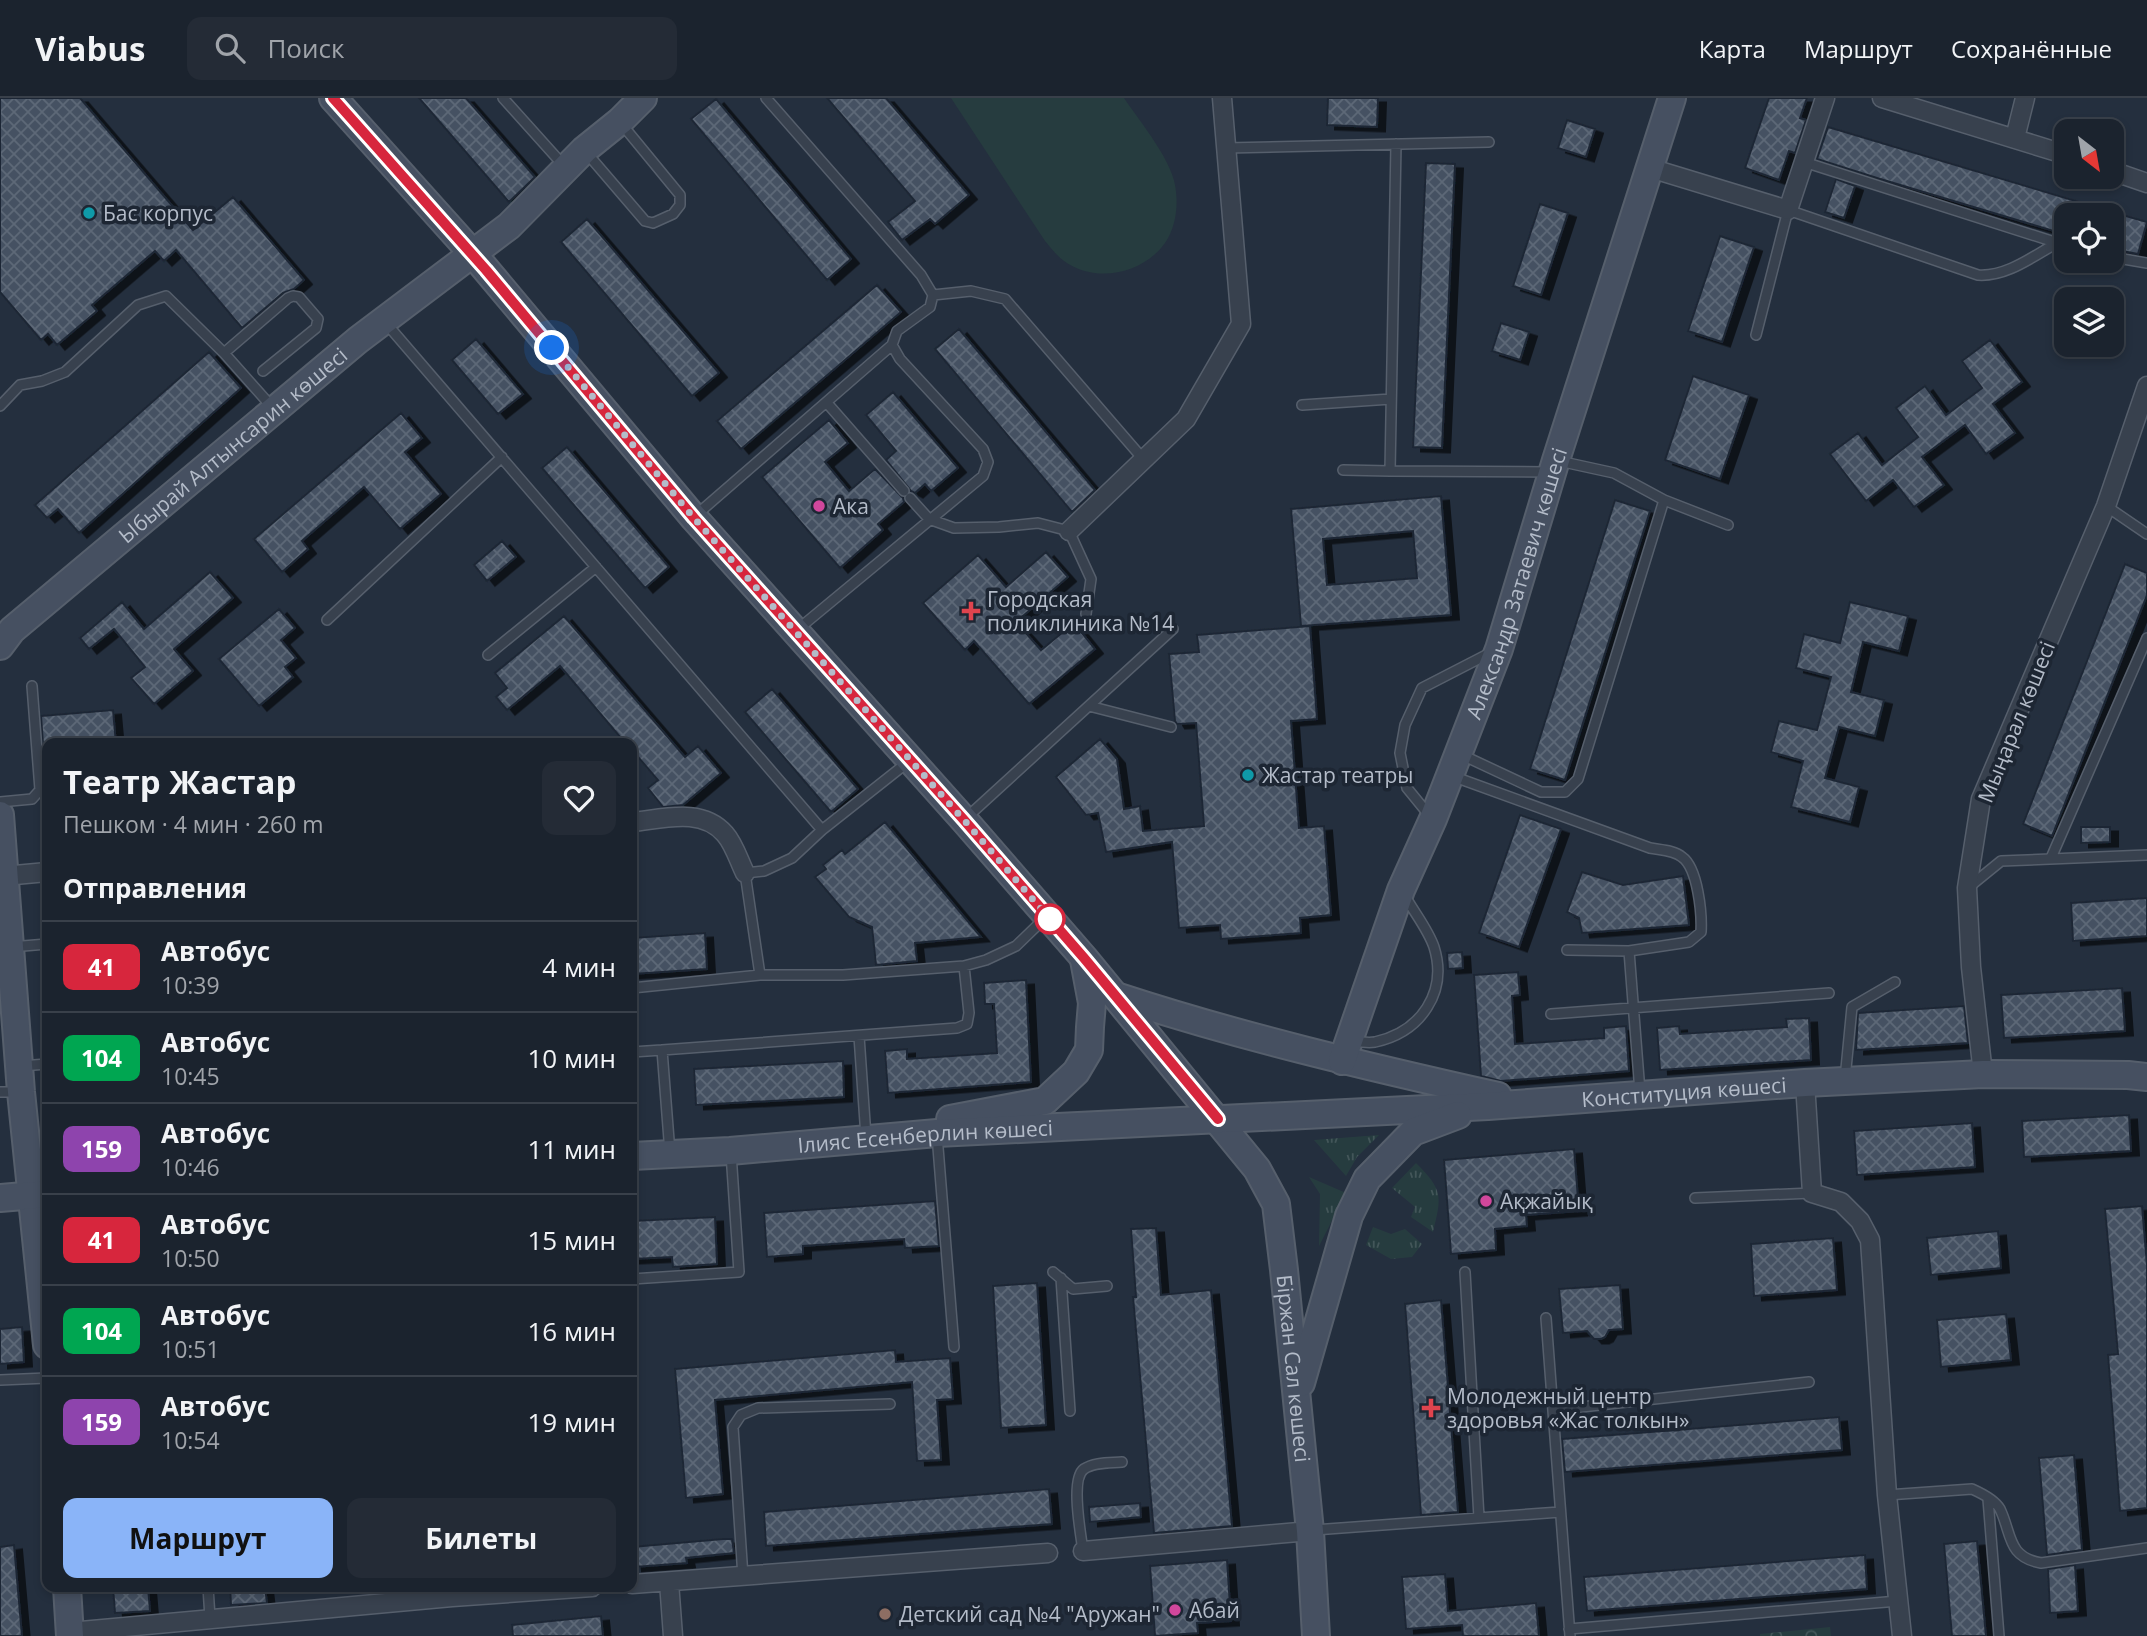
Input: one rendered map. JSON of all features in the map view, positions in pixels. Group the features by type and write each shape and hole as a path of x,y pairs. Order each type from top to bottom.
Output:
{"main road":[{"name":"Біржан Сал көшесі","path":"333,98 473,254 694,518 1048,916 1218,1119 1257,1170 1276,1204 1310,1531 1316,1636"},
{"name":"Ыбырай Алтынсарин көшесі","path":"0,646 12,630 276,410 384,321 509,226 584,150 643,98"},
{"name":"Александр Затаевич көшесі","path":"1345,1051 1401,890 1433,819 1499,649 1554,466 1672,98"},
{"path":"0,815 19,1066 10,1092 39,1195 42,1248"},
{"path":"872,1138 1045,1101 1076,1072 1088,1050 1092,1003 1084,958"},
{"path":"1116,996 1231,1033 1345,1051 1527,1102"},
{"name":"Конституция көшесі","path":"1218,1119 1488,1106 1805,1083 1983,1074 2147,1077"},
{"path":"1297,1398 1349,1216 1367,1179 1413,1132 1488,1106"},
{"name":"Ілияс Есенберлин көшесі","path":"637,1156 730,1151 937,1133 1218,1119"},
{"path":"0,1198 39,1195"},
{"path":"66,1592 70,1634"}],"street":[{"path":"1069,531 1186,419 1241,324 1222,98"},
{"path":"1650,168 1788,211 1825,98"},
{"path":"1882,98 2054,151"},
{"path":"2015,138 2025,98"},
{"path":"2124,175 2147,183"},
{"name":"Мыңарал көшесі","path":"1983,1074 1971,967 1967,888 1981,799 2106,506 2147,386"},
{"path":"637,822 694,816 710,821 726,835 745,873"},
{"path":"4,876 42,872"},
{"path":"1805,1083 1812,1193 1841,1202 1860,1220 1870,1240 1887,1495 1902,1636"},
{"path":"1083,1551 1310,1531"},
{"path":"637,1584 1048,1553"},
{"path":"669,1582 673,1636"},
{"path":"70,1634 487,1592"}],"lane":[{"path":"503,98 566,169"},
{"path":"694,518 892,345 897,331 930,307 933,295 921,275 766,98"},
{"path":"584,150 645,221 653,223 673,214 680,205 680,195 620,121"},
{"path":"1226,149 1489,142"},
{"path":"1390,471 1396,144"},
{"path":"1804,162 2054,242"},
{"path":"1756,335 1788,211 1978,275 1992,276 2054,249"},
{"path":"2124,259 2147,263"},
{"path":"933,295 971,291 1006,299 1144,460"},
{"path":"0,406 20,385 43,381 65,372 138,305 166,296 224,353 276,410"},
{"path":"224,353 288,298 299,297 318,319 316,328 262,371"},
{"path":"384,321 822,830"},
{"path":"795,631 983,476 988,463 983,449 900,359 892,345"},
{"path":"1302,405 1391,399"},
{"path":"827,402 929,519 954,527 999,527 1038,523 1069,531 1091,579 1086,614"},
{"path":"327,620 502,457"},
{"path":"1343,470 1554,466 1614,473 1664,500 1728,525"},
{"path":"1454,764 1541,792 1565,792 1578,779 1664,500"},
{"path":"2106,506 2147,534"},
{"path":"488,655 596,566"},
{"path":"964,820 1173,629"},
{"path":"2051,858 2147,638"},
{"path":"1433,819 1406,788 1400,753 1409,714 1422,688 1499,649"},
{"path":"0,802 32,800 40,790 32,686"},
{"path":"1089,706 1171,727"},
{"path":"760,975 745,873 764,871 792,858 822,830 910,760"},
{"path":"1454,764 1650,848 1676,853 1685,859 1692,870 1702,915 1701,932 1689,942 1629,951 1567,950"},
{"path":"1967,888 2001,861 2147,855"},
{"path":"1345,1051 1400,1032 1419,1021 1430,1004 1439,972 1433,945 1401,890"},
{"path":"637,987 760,975 843,975 964,966 986,960 1016,946 1048,916"},
{"path":"10,947 42,944"},
{"path":"1629,951 1640,1094"},
{"path":"637,1052 957,1028 967,1024 969,1013 964,966"},
{"path":"1845,1081 1852,1007 1895,982"},
{"path":"1551,1014 1829,993"},
{"path":"859,1036 872,1138"},
{"path":"662,1050 670,1154"},
{"path":"19,1066 42,1064"},
{"path":"937,1133 954,1346"},
{"path":"637,1279 739,1272 730,1151"},
{"path":"1695,1198 1812,1193"},
{"path":"1465,1272 1479,1518"},
{"path":"1070,1411 1057,1275 1073,1289 1107,1286"},
{"path":"1546,1318 1570,1633 1898,1601"},
{"path":"0,1380 42,1378"},
{"path":"1554,1410 1809,1382"},
{"path":"743,1577 733,1427 741,1415 758,1408 890,1404"},
{"path":"1083,1551 1076,1497 1080,1473 1085,1468 1098,1464 1122,1462"},
{"path":"1887,1495 1972,1489 1998,1506 2011,1543 2028,1561 2041,1563 2147,1548"},
{"path":"1988,1499 1999,1636"},
{"path":"1310,1531 1560,1512"},
{"path":"208,1592 210,1618"}],"green space":[{"path":"951,98 1124,98 1156,143 1174,181 1176,212 1165,243 1156,254 1144,262 1118,272 1090,272 1064,261 1045,241"},
{"path":"1379,1135 1357,1157 1346,1176 1314,1140"},
{"path":"1416,1163 1436,1187 1438,1194 1433,1232 1411,1217 1415,1207 1392,1188"},
{"path":"1309,1177 1346,1193 1319,1246 1320,1194"},
{"path":"1373,1227 1391,1234 1405,1229 1422,1244 1412,1257 1391,1259 1366,1245"},
{"path":"1830,1627 1831,1636 1760,1636 1760,1634"}],"building":[{"name":"Бас корпус","path":"0,98 80,98 193,230 233,197 304,280 294,289 283,293 242,328 176,250 164,261 155,251 92,305 97,311 57,345 48,334 41,340 0,292"},
{"path":"419,98 466,98 535,177 509,202"},
{"path":"827,98 886,98 969,195 935,224 930,219 902,240 888,222 915,201"},
{"path":"1328,98 1378,98 1377,127 1327,125"},
{"path":"1769,98 1807,98 1800,118 1806,120 1795,153 1789,151 1779,180 1745,168"},
{"path":"716,99 851,259 827,280 691,119"},
{"path":"1567,120 1595,129 1586,157 1558,148"},
{"path":"1828,127 2082,203 2054,203 2054,231 1817,159"},
{"path":"1426,163 1455,164 1442,448 1413,447"},
{"path":"1836,179 1855,186 1844,218 1825,212"},
{"path":"1540,204 1568,213 1541,295 1513,286"},
{"path":"2124,215 2147,222 2138,254 2124,251"},
{"path":"587,219 719,373 692,396 561,242"},
{"path":"1720,236 1754,247 1722,342 1688,331"},
{"path":"877,285 901,312 741,449 717,421"},
{"path":"1501,323 1529,332 1520,360 1492,351"},
{"path":"959,329 1095,490 1072,512 935,349"},
{"path":"476,339 523,394 498,414 452,360"},
{"path":"1990,340 2022,382 1993,404 2015,433 1986,454 1965,425 1922,457 1944,485 1914,507 1893,480 1866,501 1830,454 1858,433 1882,465 1918,437 1896,408 1925,386 1946,415 1982,388 1962,361"},
{"path":"209,352 241,388 79,533 58,509 47,518 35,505"},
{"path":"1693,376 1749,395 1720,479 1665,460"},
{"path":"893,392 958,468 931,491 925,484 915,493 911,491 886,460 896,451 866,415"},
{"path":"401,413 422,438 405,452 441,494 400,529 364,487 302,541 308,549 282,572 254,539"},
{"path":"829,420 848,443 825,462 849,491 875,469 904,502 878,524 883,530 840,568 762,477"},
{"path":"567,447 669,567 645,588 542,468"},
{"path":"1441,496 1451,615 1301,626 1291,509","holes":["1413,531 1417,578 1327,585 1323,539"]},
{"path":"1615,500 1650,511 1565,780 1530,769"},
{"path":"502,541 516,557 487,581 474,565"},
{"path":"1046,552 1068,577 1016,622 1041,650 1074,623 1095,649 1029,704 974,641 965,650 923,603 978,555 1006,587"},
{"path":"2125,564 2147,573 2147,595 2052,836 2023,824"},
{"path":"210,572 233,598 174,649 193,671 154,704 131,678 145,667 114,629 89,649 80,638 122,602 144,629"},
{"path":"1850,602 1908,616 1899,651 1863,642 1851,692 1884,700 1875,736 1839,727 1825,778 1859,787 1850,822 1791,807 1803,761 1771,752 1779,721 1817,730 1831,677 1796,668 1804,634 1840,643"},
{"path":"279,609 295,628 281,640 296,658 285,667 293,677 259,706 219,659"},
{"path":"564,616 685,757 698,746 721,773 683,805 663,807 648,788 658,780 637,756 637,738 621,738 560,666 507,710 496,697 507,688 495,673"},
{"name":"Жастар театры","path":"1310,626 1317,719 1291,721 1299,828 1324,826 1331,915 1300,918 1301,933 1221,939 1220,925 1179,928 1172,842 1106,852 1098,813 1086,815 1056,777 1100,739 1117,759 1124,809 1140,806 1143,831 1204,826 1196,723 1177,724 1175,721 1169,654 1199,652 1197,635"},
{"path":"772,689 858,789 831,812 745,712"},
{"path":"113,710 115,738 43,738 41,716"},
{"path":"1520,815 1561,829 1519,947 1479,933"},
{"path":"885,822 981,937 915,943 917,961 876,965 872,927 849,917 815,877 826,869 823,865 842,850 845,854"},
{"path":"2081,827 2110,827 2110,842 2081,843"},
{"path":"1582,872 1623,885 1683,876 1689,925 1582,933 1579,918 1567,912"},
{"path":"2147,898 2147,936 2073,941 2071,903"},
{"path":"705,933 707,969 637,974 637,938"},
{"path":"1462,952 1463,968 1448,969 1447,953"},
{"path":"1518,972 1520,995 1512,996 1515,1044 1604,1038 1604,1028 1626,1026 1629,1071 1501,1081 1481,1076 1474,975"},
{"path":"1026,980 1031,1082 888,1093 885,1051 907,1049 907,1059 997,1053 994,1004 985,1004 984,983"},
{"path":"2122,988 2125,1031 2004,1038 2001,995"},
{"path":"1964,1006 1968,1043 1856,1050 1858,1013"},
{"path":"1809,1018 1811,1060 1660,1070 1657,1028 1679,1026 1680,1034 1787,1027 1786,1019"},
{"path":"843,1061 844,1097 696,1105 694,1069"},
{"path":"2129,1115 2131,1151 2024,1157 2022,1121"},
{"path":"1972,1123 1975,1167 1857,1175 1854,1131"},
{"name":"Ақжайық","path":"1574,1149 1579,1211 1526,1215 1527,1226 1495,1229 1496,1250 1451,1254 1444,1160"},
{"path":"935,1201 939,1246 905,1248 904,1239 803,1246 803,1254 767,1257 764,1213"},
{"path":"2142,1206 2147,1265 2147,1508 2120,1511 2108,1355 2118,1354 2105,1209"},
{"path":"715,1217 717,1264 673,1267 672,1257 637,1259 637,1221"},
{"path":"1156,1228 1161,1295 1211,1290 1232,1526 1154,1533 1133,1297 1136,1297 1131,1229"},
{"path":"1998,1231 2001,1268 1931,1275 1927,1238"},
{"path":"1833,1238 1837,1290 1754,1296 1751,1244"},
{"path":"1037,1283 1046,1425 1001,1428 993,1286"},
{"path":"1620,1285 1623,1329 1609,1330 1601,1339 1594,1339 1587,1331 1563,1333 1559,1289"},
{"name":"Молодежный центр здоровья «Жас толкын»","path":"1441,1300 1458,1512 1421,1515 1405,1304"},
{"path":"2006,1314 2011,1360 1941,1367 1937,1320"},
{"path":"22,1327 24,1362 0,1364 0,1329"},
{"path":"895,1350 896,1362 950,1358 953,1399 937,1400 941,1460 917,1461 912,1382 715,1400 723,1494 686,1498 675,1369"},
{"path":"1839,1417 1842,1450 1565,1472 1562,1439"},
{"path":"2074,1455 2082,1550 2047,1555 2039,1458"},
{"path":"1049,1489 1052,1524 766,1546 764,1512"},
{"path":"1140,1503 1141,1517 1090,1522 1089,1507"},
{"path":"732,1539 734,1553 686,1558 687,1563 637,1567 637,1547"},
{"path":"1977,1541 1986,1636 1952,1636 1944,1544"},
{"path":"14,1545 22,1636 0,1636 0,1547"},
{"path":"1865,1555 1867,1589 1587,1611 1584,1577"},
{"path":"1227,1560 1231,1621 1197,1623 1198,1633 1155,1636 1150,1566"},
{"path":"2075,1565 2078,1611 2050,1613 2048,1569"},
{"path":"1445,1574 1448,1611 1536,1603 1539,1636 1463,1636 1462,1625 1406,1629 1402,1577"},
{"path":"113,1592 148,1592 150,1611 115,1613"},
{"path":"230,1592 266,1592 267,1603 231,1605"},
{"path":"601,1616 603,1636 513,1636 512,1625"}],"bus line":[{"name":"41","path":"333,98 486,270 694,518 1084,958 1218,1119"}],"place":[{"name":"Бас корпус","path":"89,213"},
{"name":"Ака","path":"819,506"},
{"name":"Городская поликлиника №14","path":"971,611"},
{"name":"Жастар театры","path":"1248,775"},
{"name":"Ақжайық","path":"1486,1201"},
{"name":"Молодежный центр здоровья «Жас толкын»","path":"1431,1408"},
{"name":"Абай","path":"1175,1610"},
{"name":"Детский сад №4 \"Аружан\"","path":"885,1614"}],"route":[{"path":"552,348 694,518 1050,919"}]}
